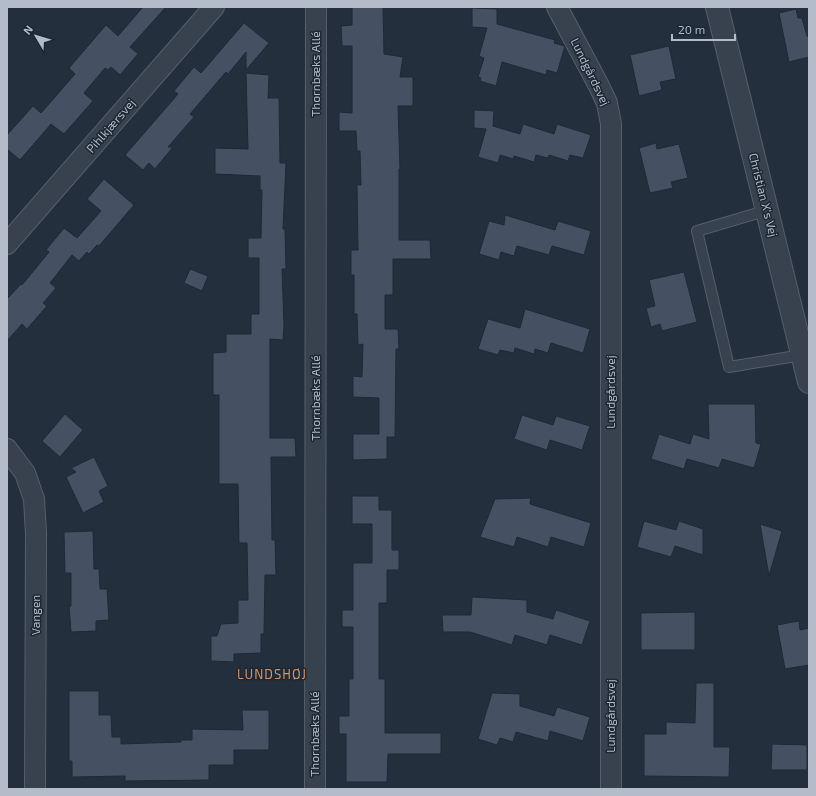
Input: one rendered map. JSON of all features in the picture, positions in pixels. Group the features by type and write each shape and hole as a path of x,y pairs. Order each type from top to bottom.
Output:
{"street":[{"name":"Pihlkjærsvej","path":"7,244 214,7"},
{"name":"Thornbæks Allé","path":"315,789 316,7"},
{"name":"Lundgårdsvej","path":"557,7 607,103 611,124 611,789"},
{"name":"Christian X's Vej","path":"717,7 809,382"},
{"name":"Vangen","path":"7,449 25,473 34,499 36,534 35,789"}],"lane":[{"path":"768,210 697,231 729,367 802,355"}],"building":[{"path":"143,7 166,7 130,47 138,54 120,75 111,67 108,70 105,68 84,93 93,101 64,134 51,124 20,160 7,149 7,135 33,106 41,113 75,74 69,68 106,25 118,36"},
{"path":"352,7 383,7 384,54 403,57 400,77 413,77 413,106 398,106 400,169 399,240 430,240 431,259 393,259 393,295 385,295 385,329 398,329 399,349 396,349 395,437 387,437 387,459 353,460 353,434 379,434 379,398 353,397 353,376 362,377 363,344 358,345 357,314 354,314 354,275 351,275 351,250 358,250 357,185 361,185 360,151 357,151 356,131 339,131 339,112 352,113 352,46 342,46 341,26 352,25"},
{"path":"472,8 497,9 497,24 555,40 554,43 565,46 557,73 547,70 546,75 502,62 496,86 480,81 481,78 478,77 484,58 479,56 487,28 472,27"},
{"path":"796,9 798,18 802,18 807,36 809,37 809,57 789,62 779,13"},
{"path":"244,23 269,43 246,70 246,52 228,74 226,72 190,114 194,117 168,147 173,147 155,169 149,163 143,170 125,155 178,94 174,91 194,67 201,73"},
{"path":"669,46 676,79 660,82 662,90 639,96 630,55"},
{"path":"246,73 269,75 268,98 279,98 280,163 286,163 283,229 285,229 286,269 282,269 283,340 270,339 270,438 295,438 296,457 271,457 272,540 275,540 276,575 265,575 264,634 261,634 261,653 234,654 234,662 211,661 211,636 217,636 221,624 238,623 238,600 248,600 247,543 239,543 238,484 219,484 219,395 213,395 213,353 226,352 226,334 251,334 251,314 259,314 259,258 248,258 248,238 261,238 262,190 260,190 260,176 215,174 215,148 248,149"},
{"path":"474,110 494,111 493,126 520,134 523,124 554,134 557,124 591,135 583,158 570,155 568,161 549,155 548,158 536,155 534,162 514,156 513,159 500,155 498,163 478,157 486,129 474,128"},
{"path":"656,143 657,149 679,144 688,178 671,182 673,188 650,193 639,148"},
{"path":"104,179 134,205 99,246 97,245 89,254 87,252 79,261 72,255 50,283 56,288 43,303 47,306 27,329 22,324 7,341 7,299 21,284 22,285 49,252 46,250 64,228 77,238 101,211 87,199"},
{"path":"505,215 555,230 558,221 591,231 584,255 552,246 549,255 517,246 514,256 501,252 499,260 479,254 489,221 504,225"},
{"path":"190,269 208,276 202,291 184,283"},
{"path":"684,272 697,322 662,331 660,324 651,327 646,308 655,306 649,280"},
{"path":"525,309 590,329 583,353 551,343 548,353 535,349 534,354 515,348 514,353 500,350 498,355 478,349 488,319 520,328"},
{"path":"708,404 755,404 756,443 761,444 754,468 722,459 719,468 687,459 684,469 651,459 659,434 690,444 693,434 709,439"},
{"path":"65,414 83,430 60,457 42,441"},
{"path":"522,415 553,425 556,416 590,426 582,450 550,440 547,450 514,439"},
{"path":"94,457 108,486 99,491 104,502 83,513 66,477 76,472 71,468"},
{"path":"352,496 379,496 379,510 392,510 392,550 399,550 399,570 387,570 387,603 379,603 379,679 385,679 385,733 441,733 441,754 388,754 387,782 346,782 346,734 339,734 339,716 349,716 349,679 353,679 353,627 342,627 342,610 353,610 353,563 372,563 372,524 352,524"},
{"path":"531,498 530,504 591,523 584,547 551,537 548,547 517,537 514,547 480,537 495,499"},
{"path":"644,521 676,530 679,521 703,529 703,555 675,546 671,557 637,547"},
{"path":"760,524 782,531 769,576"},
{"path":"93,531 94,569 99,569 100,589 107,589 109,620 96,621 96,631 71,632 69,606 71,606 71,573 65,573 64,532"},
{"path":"472,597 527,600 527,612 553,619 556,610 590,621 582,645 550,635 547,645 515,635 512,645 470,632 443,632 442,615 471,615"},
{"path":"695,612 695,650 641,650 641,613"},
{"path":"799,621 800,630 809,628 809,665 785,669 777,625"},
{"path":"696,683 714,683 714,747 730,747 729,777 644,776 644,734 666,734 666,722 695,723"},
{"path":"69,691 99,691 99,715 111,715 112,737 121,737 121,744 181,742 181,740 192,740 192,729 243,730 242,710 269,710 269,750 234,750 234,765 209,765 209,780 125,781 125,776 72,777 72,761 69,761"},
{"path":"492,693 520,694 520,706 554,716 557,707 590,717 583,741 550,731 548,741 516,732 513,742 500,738 497,745 478,739"},
{"path":"772,744 807,745 807,770 771,770"}],"district":[{"name":"LUNDSHØJ","path":"272,674"}]}
